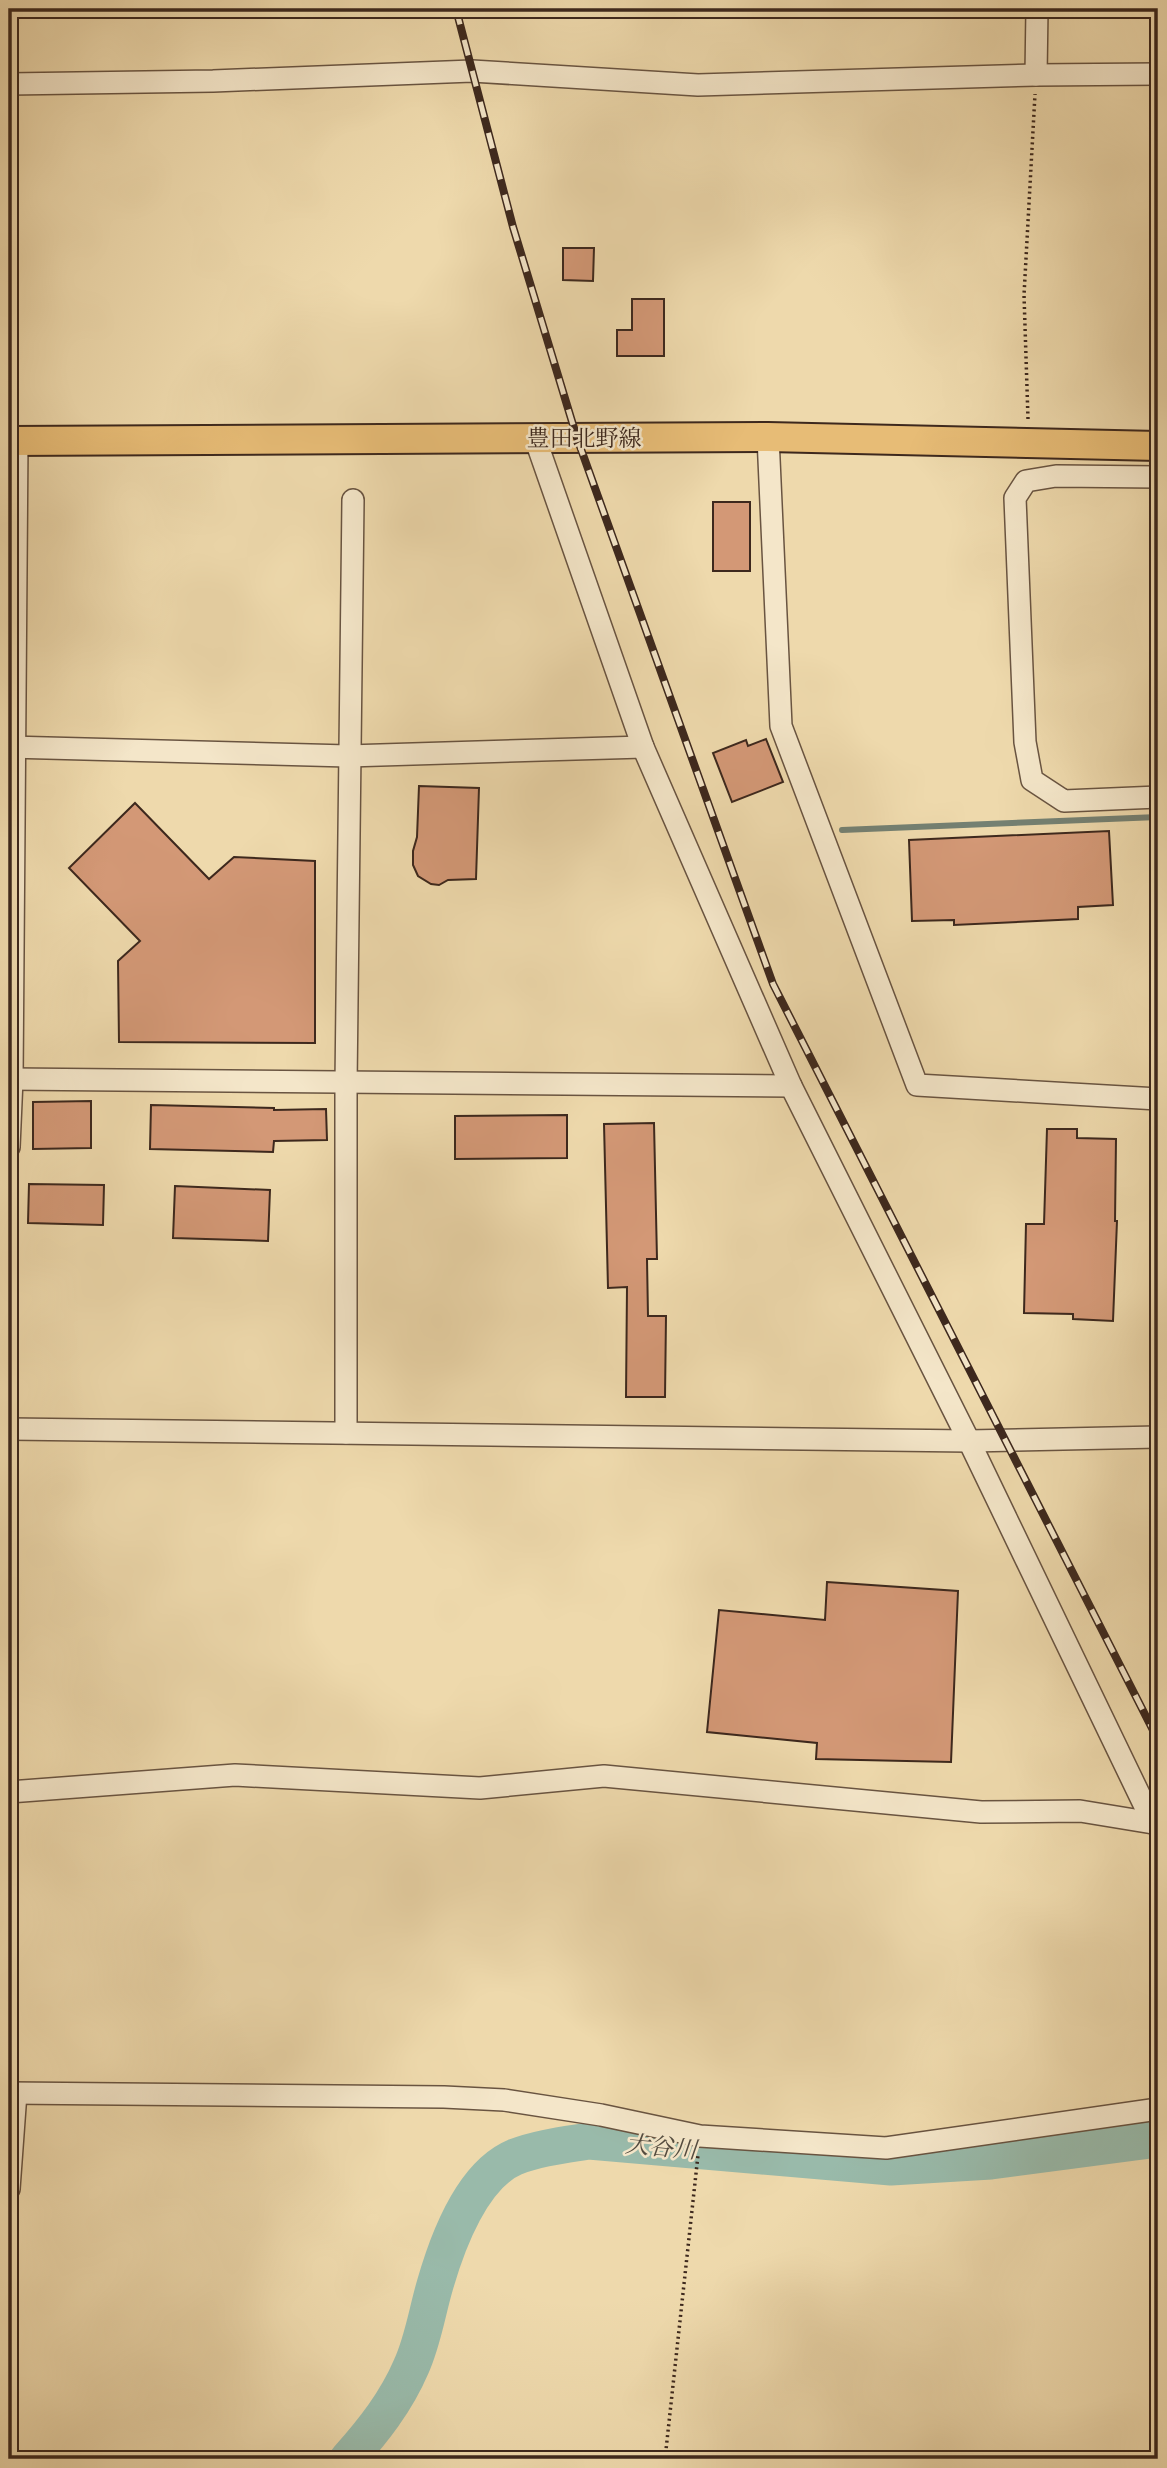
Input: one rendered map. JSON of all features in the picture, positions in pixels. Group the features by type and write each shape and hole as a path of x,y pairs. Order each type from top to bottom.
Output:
{"main road":[{"name":"豊田北野線","path":"13,441 768,437 1158,446"}],"street":[{"path":"1036,75 1037,9"},
{"path":"9,84 213,81 472,71 698,85 1158,74"},
{"path":"768,437 781,726 918,1085 1158,1099"},
{"path":"9,1792 235,1775 480,1788 604,1776 981,1812 1080,1811 1153,1823 969,1441 791,1086 643,747 535,438"},
{"path":"9,1147 13,441"},
{"path":"1158,477 1046,478 1026,481 1015,498 1025,742 1032,780 1064,801 1158,797"},
{"path":"346,1433 348,756 353,500"},
{"path":"12,747 348,756 643,747"},
{"path":"10,1079 791,1086"},
{"path":"9,1429 969,1441 1158,1437"},
{"path":"9,2189 13,2093 443,2097 504,2100 601,2115 700,2136 886,2148 1158,2109"}],"path":[{"path":"1029,445 1024,295 1036,75"},
{"path":"664,2459 699,2144"}],"building":[{"path":"563,248 594,248 593,281 563,280"},
{"path":"632,299 664,299 664,356 617,356 617,330 632,330"},
{"path":"713,502 750,502 750,571 713,571"},
{"path":"766,739 783,782 732,802 713,753 746,740 748,746"},
{"path":"419,786 479,788 476,879 448,880 439,885 431,884 418,876 413,865 413,851 417,837"},
{"path":"135,803 209,879 234,857 315,861 315,1043 119,1042 118,961 140,941 69,868"},
{"path":"1109,831 1113,905 1078,907 1078,919 954,925 954,920 912,921 909,840"},
{"path":"91,1101 91,1148 33,1149 33,1102"},
{"path":"151,1105 274,1110 326,1109 327,1140 274,1141 273,1152 150,1149"},
{"path":"567,1115 567,1158 455,1159 455,1116"},
{"path":"654,1123 657,1259 647,1259 648,1316 666,1316 665,1397 626,1397 627,1287 608,1288 604,1124"},
{"path":"1047,1129 1077,1129 1077,1138 1116,1139 1117,1221 1113,1321 1073,1319 1073,1314 1024,1313 1026,1224 1044,1224"},
{"path":"29,1184 104,1185 103,1225 28,1223"},
{"path":"175,1186 270,1190 268,1241 173,1238"},
{"path":"827,1582 958,1591 951,1762 816,1759 817,1743 707,1732 719,1610 825,1620"}],"waterway":[{"path":"842,830 1158,817"},
{"name":"大谷川","path":"348,2459 383,2416 405,2380 419,2347 440,2268 463,2212 486,2179 515,2157 542,2149 589,2141 891,2167 991,2161 1158,2139"}],"railway":[{"path":"456,9 513,227 577,438 773,984 1158,1740"}]}
